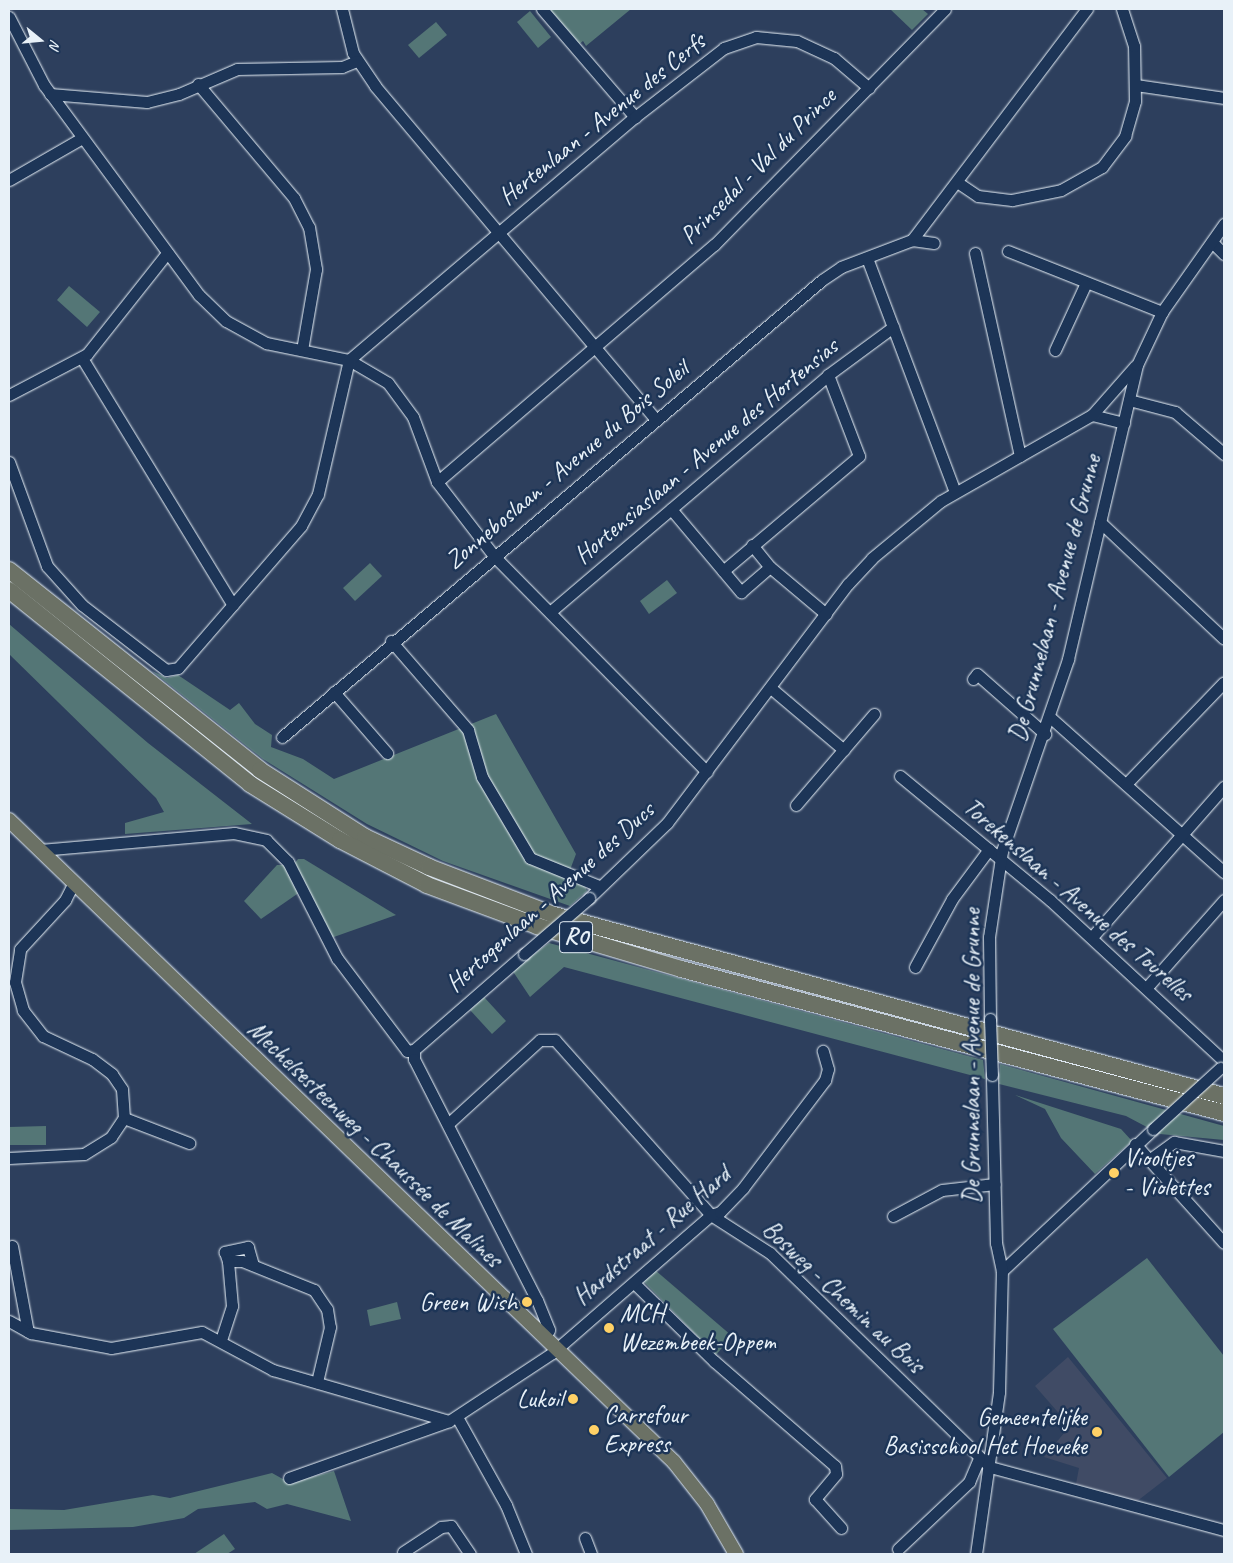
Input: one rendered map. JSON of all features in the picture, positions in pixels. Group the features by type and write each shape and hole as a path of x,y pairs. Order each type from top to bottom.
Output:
{"highway":[{"name":"R0","path":"9,570 260,770 365,837 429,867 554,915 1224,1096"},
{"name":"R0","path":"9,590 250,784 340,840 427,885 537,926 681,969 1224,1113"}],"main road":[{"name":"Mechelsesteenweg - Chaussée de Malines","path":"9,820 680,1469 736,1554"}],"street":[{"path":"342,9 357,60 498,233 656,420"},
{"path":"542,9 635,118"},
{"name":"Prinsedal - Val du Prince","path":"437,482 714,244 945,9"},
{"path":"912,240 1087,9"},
{"path":"957,182 978,196 1012,200 1054,192 1084,180 1102,167 1125,136 1136,85 1131,32 1122,9"},
{"path":"9,17 50,94 199,295 226,321 266,343 349,360 379,376 404,401 437,482 494,556 707,772"},
{"name":"Hertenlaan - Avenue des Cerfs","path":"349,360 635,118 714,54 756,38 781,37 818,48 868,88"},
{"path":"50,94 147,102 237,69 342,67 357,60"},
{"path":"198,84 294,198 309,227 316,269 302,350"},
{"path":"1136,85 1224,98"},
{"path":"9,180 82,138"},
{"path":"1137,365 1162,312 1224,224"},
{"path":"912,240 934,243"},
{"name":"Zonneboslaan - Avenue du Bois Soleil","path":"282,737 391,642 826,277 912,240"},
{"path":"1212,242 1224,254"},
{"path":"1008,251 1085,285 1162,312"},
{"path":"975,252 1020,456"},
{"path":"9,395 82,358 168,253"},
{"path":"867,258 955,492"},
{"path":"1055,350 1085,285"},
{"name":"Hortensiaslaan - Avenue des Hortensias","path":"550,612 828,375 893,327"},
{"path":"82,358 233,605"},
{"path":"9,462 47,566 82,604 166,670 178,668 302,526 318,494 349,360"},
{"name":"Hertogenlaan - Avenue des Ducs","path":"414,1050 589,898 599,886 667,823 772,689 826,614 886,546 955,492 1092,416 1137,365"},
{"name":"De Grunnelaan - Avenue de Grunne","path":"976,1554 990,1467 999,1392 1002,1266 996,1243 989,937 1000,859 1051,718 1137,365"},
{"path":"723,572 752,545 859,456 828,375"},
{"path":"1129,400 1175,412 1224,454"},
{"path":"1092,416 1124,422"},
{"path":"671,508 741,592 770,567"},
{"path":"1100,522 1224,639"},
{"path":"752,545 770,567 826,614"},
{"path":"391,642 461,721 473,738 482,777 525,852 537,861 599,886"},
{"path":"973,679 977,674 1045,734"},
{"path":"1126,784 1224,682"},
{"path":"772,689 844,750"},
{"path":"334,692 386,753"},
{"path":"796,806 874,714"},
{"path":"1051,718 1224,872"},
{"name":"Torekenslaan - Avenue des Tourelles","path":"900,776 1148,986 1223,1063"},
{"path":"1092,937 1224,787"},
{"path":"40,850 234,833 266,840 288,862 337,958 407,1051 414,1050 414,1059 449,1123 537,1300 549,1330 544,1338"},
{"path":"915,967 952,899 989,850"},
{"path":"9,1158 84,1154 111,1137 124,1118 122,1089 112,1074 92,1059 43,1036 23,1010 15,982 14,950 78,886"},
{"path":"1148,986 1224,900"},
{"name":"Bosweg - Chemin au Bois","path":"449,1123 540,1040 555,1040 711,1215 770,1253 979,1459 990,1467 1224,1530"},
{"name":"Hardstraat - Rue Hard","path":"288,1478 453,1419 556,1349 711,1215 733,1199 797,1122 828,1072 822,1051"},
{"path":"1002,1266 1026,1246 1223,1063"},
{"path":"124,1118 189,1143"},
{"path":"1149,1160 1174,1142 1224,1151"},
{"path":"1135,1144 1224,1243"},
{"path":"893,1216 942,1190 995,1184"},
{"path":"12,1246 28,1332"},
{"path":"222,1340 232,1306 228,1262 224,1254 228,1249 248,1247 253,1265 314,1290 326,1309 330,1327 317,1382"},
{"path":"634,1283 714,1361 835,1466 836,1474 815,1500 841,1528"},
{"path":"9,1321 28,1332 111,1348 197,1332 222,1340 270,1369 453,1419 506,1506 526,1554"},
{"path":"898,1549 969,1482 979,1459"},
{"path":"403,1552 441,1527 451,1526 470,1554"},
{"path":"585,1538 591,1554"}],"shaded area":[{"name":"Gemeentelijke Basisschool Het Hoeveke","path":"1068,1357 1167,1478 1136,1502 1076,1484 1079,1468 1044,1457 1070,1426 1035,1386"}],"green space":[{"path":"547,9 631,9 586,46 583,41 578,45"},
{"path":"890,9 922,9 928,14 912,30"},
{"path":"530,11 551,37 538,48 517,22"},
{"path":"436,22 447,35 419,58 408,45"},
{"path":"69,286 100,312 87,327 57,300"},
{"path":"370,563 382,576 355,601 343,588"},
{"path":"667,580 677,593 649,614 640,601"},
{"path":"9,624 148,743 252,824 125,834 125,823 164,812 156,798 9,654"},
{"path":"152,671 167,678 178,675 230,710 239,703 255,724 272,735 271,747 303,759 334,779 496,714 576,854 567,878 584,884 587,891 570,906 443,861 367,824 263,759"},
{"path":"298,859 304,859 396,915 331,938 294,864"},
{"path":"277,865 286,865 300,892 261,919 244,901"},
{"path":"549,943 983,1060 985,1079 564,967 530,997 512,970"},
{"path":"484,997 506,1021 492,1034 470,1010"},
{"path":"1000,1064 1224,1126 1224,1140 1160,1134 1126,1116 999,1084"},
{"path":"1015,1095 1121,1129 1132,1141 1095,1174 1061,1138 1045,1109"},
{"path":"46,1126 46,1145 9,1145 9,1127"},
{"path":"1147,1258 1224,1356 1224,1432 1169,1477 1053,1329"},
{"path":"655,1270 732,1336 716,1355 643,1281"},
{"path":"397,1302 401,1319 370,1326 367,1310"},
{"path":"334,1471 351,1521 287,1504 267,1509 255,1502 198,1509 184,1518 133,1527 9,1530 9,1509 64,1510 153,1495 170,1498 272,1473 290,1483"},
{"path":"224,1534 235,1549 227,1554 194,1554"}],"place":[{"name":"Viooltjes - Violettes","path":"1114,1173"},
{"name":"Green Wish","path":"527,1302"},
{"name":"MCH Wezembeek-Oppem","path":"609,1328"},
{"name":"Lukoil","path":"573,1399"},
{"name":"Carrefour Express","path":"594,1430"},
{"name":"Gemeentelijke Basisschool Het Hoeveke","path":"1097,1432"}]}
